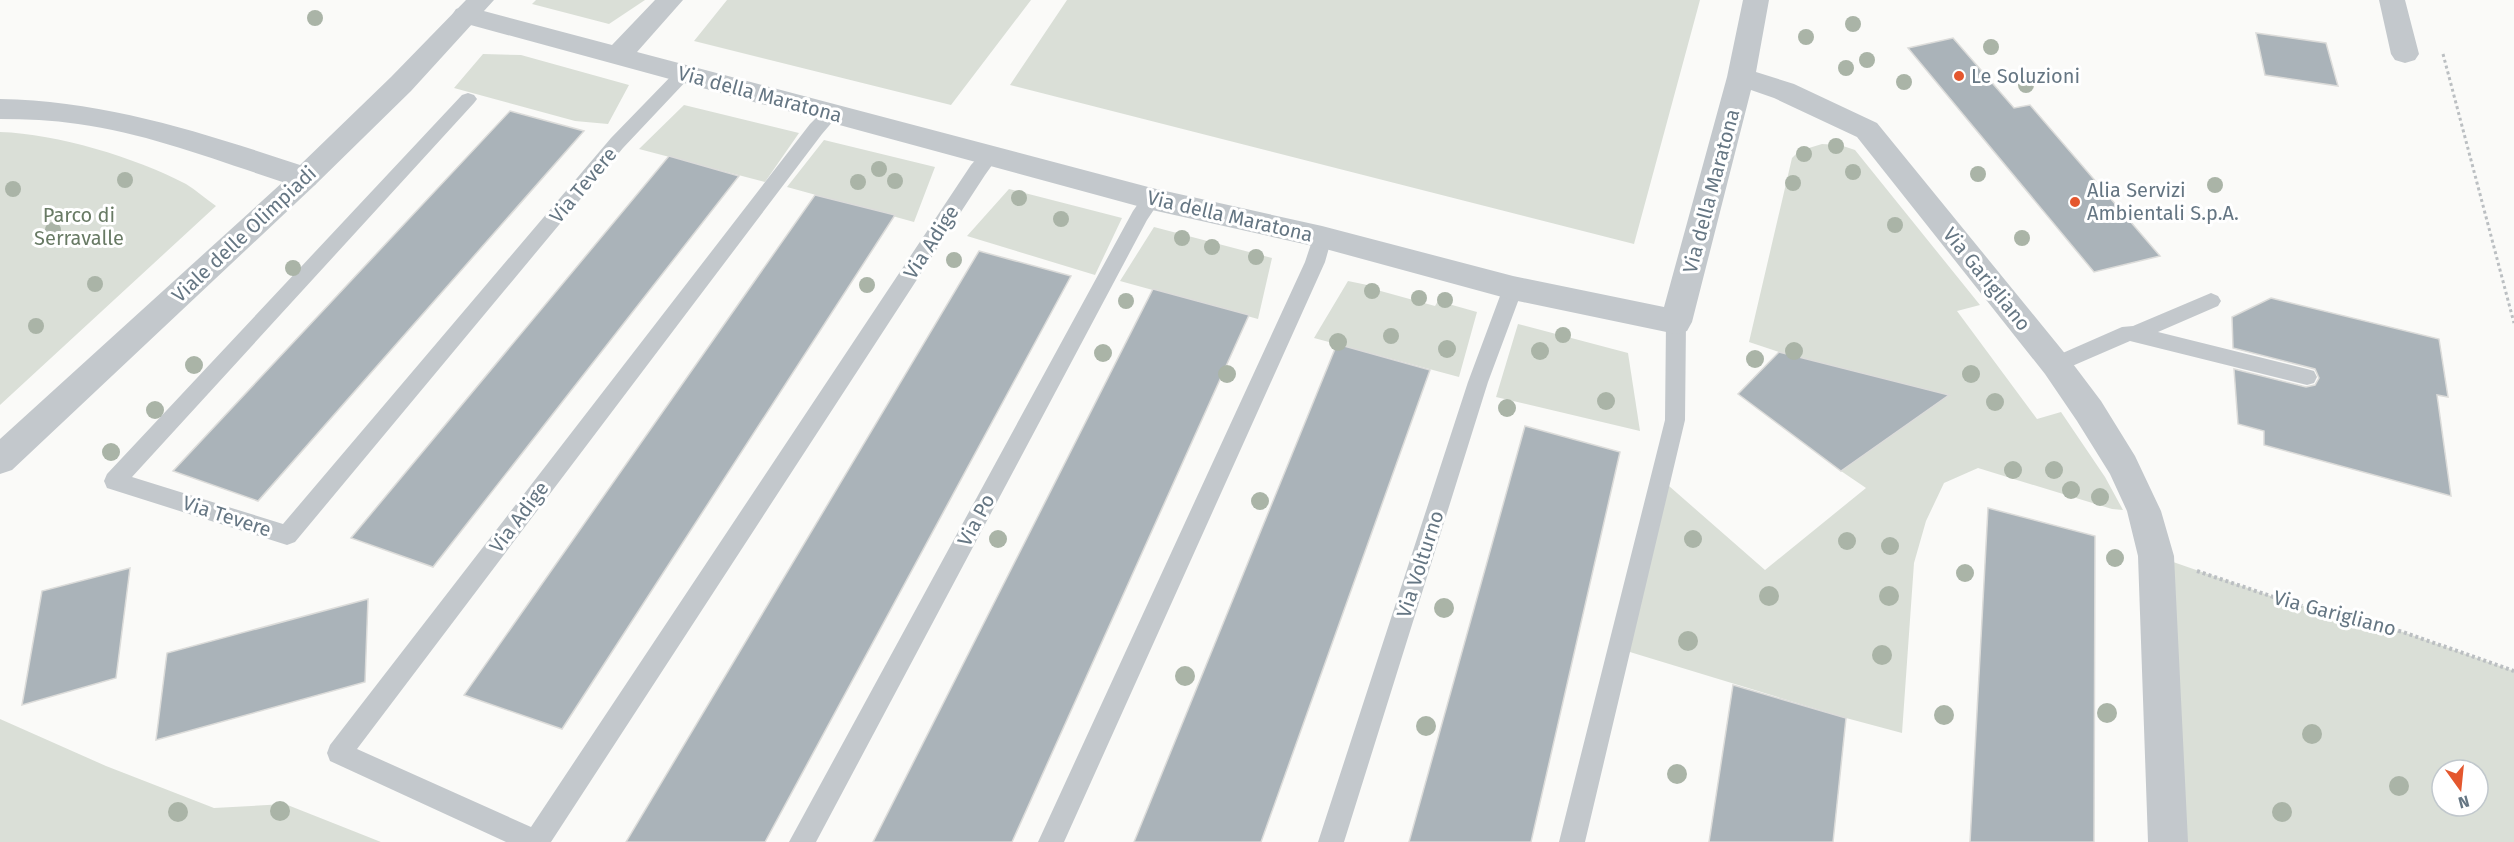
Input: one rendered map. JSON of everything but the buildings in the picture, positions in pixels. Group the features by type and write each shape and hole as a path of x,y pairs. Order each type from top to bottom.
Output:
{"street":[{"path":"617,56 670,0"},
{"name":"Via della Maratona","path":"473,8 617,56 991,154 1152,199 1322,237 1513,288 1676,322 1741,77 1756,0"},
{"path":"2392,0 2405,54"},
{"name":"Viale delle Olimpiadi","path":"0,460 305,178 401,84 473,8"},
{"name":"Via Garigliano","path":"1741,77 1784,91 1867,130 2056,365 2089,411 2123,466 2144,511 2156,556 2168,842"},
{"path":"0,109 66,112 120,122 305,178"}],"lane":[{"name":"Via Tevere","path":"468,99 115,480 286,535 610,152 683,74"},
{"name":"Via Adige","path":"831,113 816,129 339,753 535,842 978,170 991,154"},
{"name":"Via Po","path":"802,842 1152,199"},
{"path":"1051,842 1310,272 1322,237"},
{"name":"Via Volturno","path":"1331,842 1478,382 1513,288"},
{"path":"2134,334 2211,301"},
{"path":"1572,842 1675,420 1676,322"},
{"path":"2056,365 2128,333 2307,377"}],"path":[{"path":"2441,45 2514,323"},
{"name":"Via Garigliano","path":"2156,556 2291,603 2403,632 2514,671"}],"green space":[{"path":"536,0 645,0 609,24 532,4"},
{"path":"727,0 1031,0 951,105 694,41"},
{"path":"1067,0 1700,0 1634,244 1010,85"},
{"path":"483,54 521,55 629,85 608,124 575,121 454,88"},
{"path":"684,105 799,133 765,182 639,149"},
{"name":"Parco di Serravalle","path":"0,132 71,142 120,156 186,184 216,206 0,405"},
{"path":"824,140 935,167 914,222 787,187"},
{"path":"1822,144 1840,145 1855,150 1980,305 1957,311 2037,419 2061,412 2105,477 2123,510 2112,509 1978,468 1944,483 1926,521 1914,563 1902,733 1620,649 1661,479 1765,570 1866,488 1841,471 1949,395 1779,352 1749,342 1792,158 1799,151"},
{"path":"1009,189 1122,218 1095,275 967,236"},
{"path":"1154,227 1272,258 1258,319 1120,281"},
{"path":"1348,281 1377,287 1377,290 1435,306 1438,301 1477,312 1459,377 1314,338"},
{"path":"1518,324 1628,353 1640,431 1496,397"},
{"path":"2156,556 2291,603 2403,632 2514,671 2514,842 2168,842"},
{"path":"0,719 106,766 214,808 285,804 381,842 0,842"}],"place":[{"name":"Le Soluzioni","path":"1959,76"},
{"name":"Alia Servizi Ambientali S.p.A.","path":"2075,202"}]}
